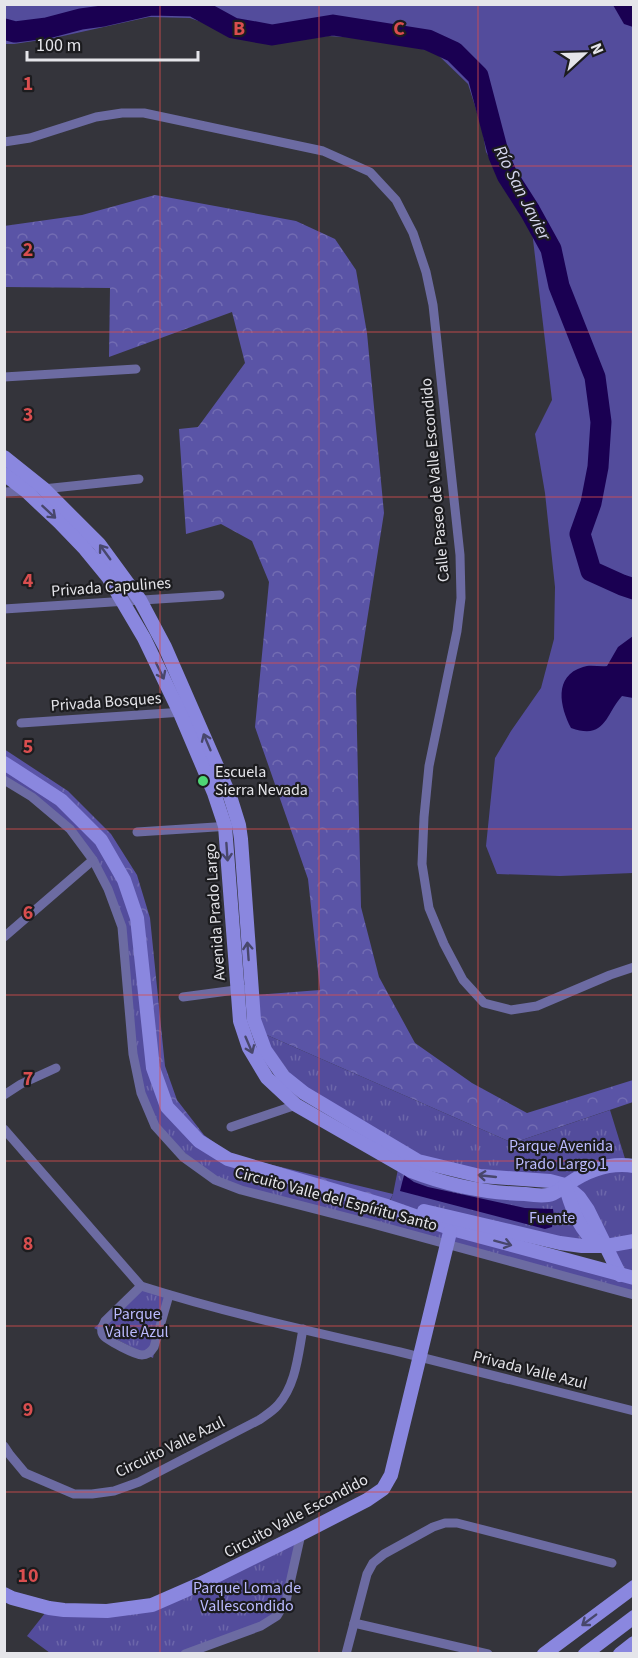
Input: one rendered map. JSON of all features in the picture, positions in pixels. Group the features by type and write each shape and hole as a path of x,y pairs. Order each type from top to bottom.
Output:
{"street":[{"name":"Calle Paseo de Valle Escondido","path":"4,142 30,138 96,117 122,113 144,113 322,151 370,172 396,200 413,233 426,272 433,305 460,555 457,631 429,766 424,817 422,864 429,908 444,944 463,980 484,1003 511,1010 537,1006 633,967"},
{"path":"4,377 136,369"},
{"name":"Avenida Prado Largo","path":"4,457 44,489 99,544 140,600 165,647 225,826 244,989 254,1020 265,1050 284,1077 321,1111"},
{"name":"Avenida Prado Largo","path":"4,474 59,522 108,577 187,712 230,796 242,839 244,989 240,1021 249,1048 267,1078 296,1105 321,1111 418,1161 480,1176 550,1181 565,1185"},
{"path":"4,492 139,479"},
{"name":"Privada Capulines","path":"4,609 220,595"},
{"name":"Privada Bosques","path":"21,723 187,712"},
{"path":"4,763 61,800 101,840 124,880 137,918 153,1068 167,1107 199,1141 228,1159 387,1206 449,1235 627,1277"},
{"name":"Circuito Valle del Espíritu Santo","path":"4,780 32,797 70,829 93,860 108,889 122,927 133,1054 141,1093 155,1126 183,1157 215,1180 241,1190 449,1235 633,1295"},
{"path":"137,832 239,825"},
{"path":"4,937 8,927 93,860"},
{"path":"183,997 244,989"},
{"path":"4,1095 21,1084 56,1068"},
{"path":"231,1127 296,1105"},
{"path":"4,1129 141,1286 169,1295 420,1357"},
{"path":"627,1277 606,1246 591,1238 583,1227 570,1202 565,1185 584,1173 603,1166 633,1166"},
{"path":"387,1206 424,1211 560,1243 606,1246 633,1241"},
{"name":"Circuito Valle Escondido","path":"4,1594 40,1606 64,1610 107,1611 152,1605 301,1534 367,1500 383,1489 391,1475 449,1235"},
{"path":"141,1286 105,1321 102,1328 103,1335 108,1340 137,1354 150,1353 169,1295"},
{"name":"Circuito Valle Azul","path":"4,1446 25,1473 74,1494 114,1491 139,1482 259,1420 277,1407 292,1381 303,1329"},
{"name":"Privada Valle Azul","path":"420,1357 633,1411"},
{"path":"346,1653 367,1574 373,1563 433,1527 445,1523 457,1523 612,1563"},
{"path":"185,1653 261,1626 277,1616 286,1601 301,1534"},
{"path":"544,1653 633,1587"},
{"path":"585,1653 633,1617"},
{"path":"354,1623 488,1653"},
{"path":"620,1653 633,1643"}],"green space":[{"path":"4,5 633,5 633,873 560,876 497,874 486,846 495,758 541,688 554,639 555,587 545,493 535,434 552,400 532,231 486,152 482,128 468,84 435,52 376,39 328,36 285,42 256,41 190,18 149,17 54,38 5,44"},
{"path":"155,195 296,221 335,239 356,270 367,333 384,513 356,690 361,907 379,977 415,1043 472,1083 527,1113 633,1080 633,1102 513,1143 260,1032 255,995 320,990 308,879 255,727 269,582 252,541 221,524 186,534 179,429 198,427 245,363 232,312 109,357 110,288 5,287 4,226 82,215"},
{"path":"4,749 68,791 111,834 137,875 150,918 165,1066 177,1100 204,1135 229,1153 393,1194 387,1206 228,1159 167,1107 124,880 5,763"},
{"path":"4,763 101,840 137,918 153,1068 167,1107 228,1159 388,1206 399,1164 411,1171 548,1196 565,1186 436,1166 304,1093 260,1032 513,1143 610,1110 627,1165 633,1166 633,1295 215,1180 155,1126 141,1093 122,927 108,889 70,829 5,780","holes":["424,1211 606,1246 619,1275"]},
{"name":"Parque Valle Azul","path":"141,1287 167,1296 153,1358 94,1328"},
{"name":"Parque Loma de Vallescondido","path":"301,1534 277,1616 185,1654 50,1653 27,1636 49,1608 152,1605"}],"shaded area":[{"path":"613,5 633,5 633,27 624,24"},
{"path":"633,636 633,698 622,696 598,728 583,731 571,728 562,702 563,685 567,677 573,671 586,666 607,666 618,647"},
{"path":"404,1175 428,1187 525,1208 553,1209 552,1227 545,1229 400,1191"}],"waterway":[{"name":"Río San Javier","path":"4,29 15,32 47,28 151,5 193,6 233,28 272,35 333,25 428,40 454,52 478,76 499,156 507,175 551,249 559,286 595,377 601,422 598,467 591,503 580,534 591,571 634,589"}],"place":[{"name":"Escuela Sierra Nevada","path":"203,781"}],"park label":[{"name":"Parque Avenida Prado Largo 1","path":"561,1155"},
{"name":"Fuente","path":"552,1218"}]}
